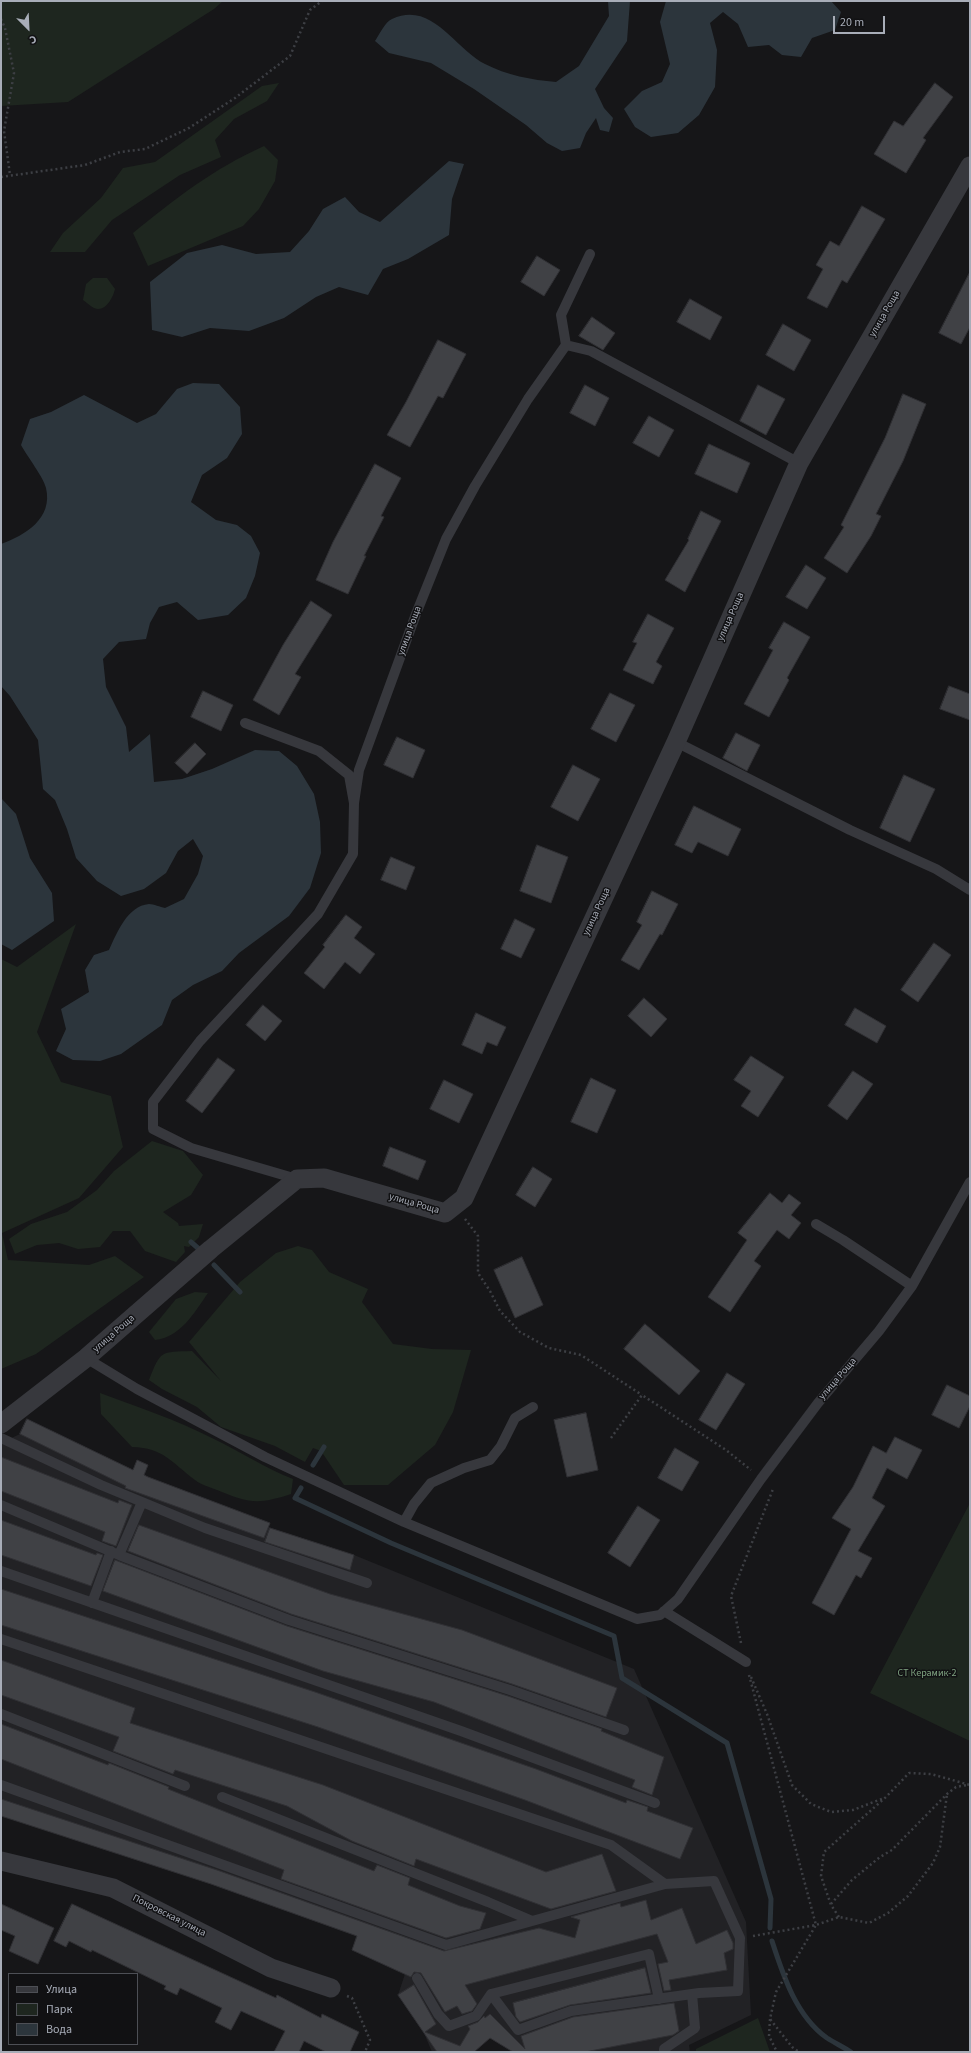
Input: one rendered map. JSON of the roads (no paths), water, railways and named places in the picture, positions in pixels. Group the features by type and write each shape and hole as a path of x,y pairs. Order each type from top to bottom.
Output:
{"street":[{"name":"улица Роща","path":"1,1424 86,1358 211,1249 297,1179 324,1178 445,1213 464,1198 676,742 799,463 970,166"},
{"name":"Покровская улица","path":"1,1861 113,1888 271,1968 331,1988"}],"lane":[{"path":"590,254 561,315 566,344 590,351 799,463"},
{"name":"улица Роща","path":"297,1179 191,1148 153,1129 153,1102 200,1041 318,914 353,854 354,803 359,770 416,614 446,539 491,459 566,344"},
{"name":"улица Роща","path":"245,722 319,751 348,775 354,803"},
{"path":"676,742 850,830 936,869 970,890"},
{"name":"улица Роща","path":"664,1611 678,1599 763,1476 818,1403 879,1332 912,1286 970,1182"},
{"path":"816,1224 843,1240 912,1286"},
{"path":"86,1358 137,1389 265,1457 404,1522 637,1619 660,1615 664,1611 747,1666"},
{"path":"404,1522 414,1504 432,1483 464,1468 490,1460 501,1446 515,1418 533,1407"},
{"path":"1,1438 101,1485 205,1528 367,1583"},
{"path":"92,1603 115,1553 142,1502"},
{"path":"1,1505 115,1553 289,1620 510,1690 624,1730"},
{"path":"1,1572 461,1730 655,1803"},
{"path":"1,1639 611,1845 665,1884"},
{"path":"1,1714 185,1786"},
{"path":"1,1785 446,1945 530,1920 665,1884 714,1881 740,1938 738,1991 692,1994 570,2011 518,2030 491,1994"},
{"path":"222,1797 530,1920"},
{"path":"418,1978 438,2014 449,2026 476,2016 491,1994 649,1954 659,1999"},
{"path":"664,2052 664,2049 695,2028 692,1994"}],"water":[{"path":"608,1 630,1 627,41 595,89 604,108 613,118 609,132 600,130 596,118 586,133 580,148 562,151 547,143 526,125 474,89 431,63 389,53 375,41 385,26 392,19 406,15 419,16 431,21 474,57 493,68 519,76 556,82 579,66 609,16"},
{"path":"666,1 831,1 841,12 835,30 812,38 801,57 782,55 769,45 748,47 738,24 723,12 710,23 717,50 715,87 699,115 678,133 651,137 635,127 624,109 642,91 662,82 670,64 660,22"},
{"path":"449,161 464,164 452,199 449,235 408,259 383,269 368,295 339,287 316,297 284,318 249,331 210,328 182,337 152,330 150,282 187,253 222,245 256,254 290,252 309,231 323,209 345,197 359,212 380,222"},
{"path":"193,383 219,384 240,407 242,434 227,458 202,475 191,502 216,520 237,525 251,536 260,553 255,576 246,598 228,615 198,620 177,602 159,607 150,623 146,639 119,642 103,659 106,687 126,727 129,752 150,734 154,782 182,779 212,769 255,750 279,751 297,766 314,794 320,822 321,853 310,888 289,916 239,953 222,971 193,985 172,1000 162,1025 121,1054 100,1061 73,1060 56,1051 66,1029 61,1009 89,992 85,970 94,955 109,950 124,921 141,906 153,904 165,908 184,899 198,874 203,856 193,839 178,851 166,873 144,889 121,896 97,881 76,858 67,829 55,800 43,789 38,740 10,696 1,686 1,544 20,536 36,524 45,508 47,499 45,484 21,445 30,419 51,412 84,395 137,423 156,414 177,389"},
{"path":"1,798 16,814 30,858 52,893 54,921 12,950 1,944"}],"waterway":[{"path":"191,1242 199,1249"},
{"path":"214,1265 240,1292"},
{"path":"313,1465 324,1447"},
{"path":"301,1488 295,1498 391,1543 614,1636 622,1678 727,1743 771,1899 770,1928"},
{"path":"772,1941 786,1981 799,2007 816,2029 827,2038 851,2052"}],"park label":[{"name":"СТ Керамик-2","path":"927,1674"}]}
